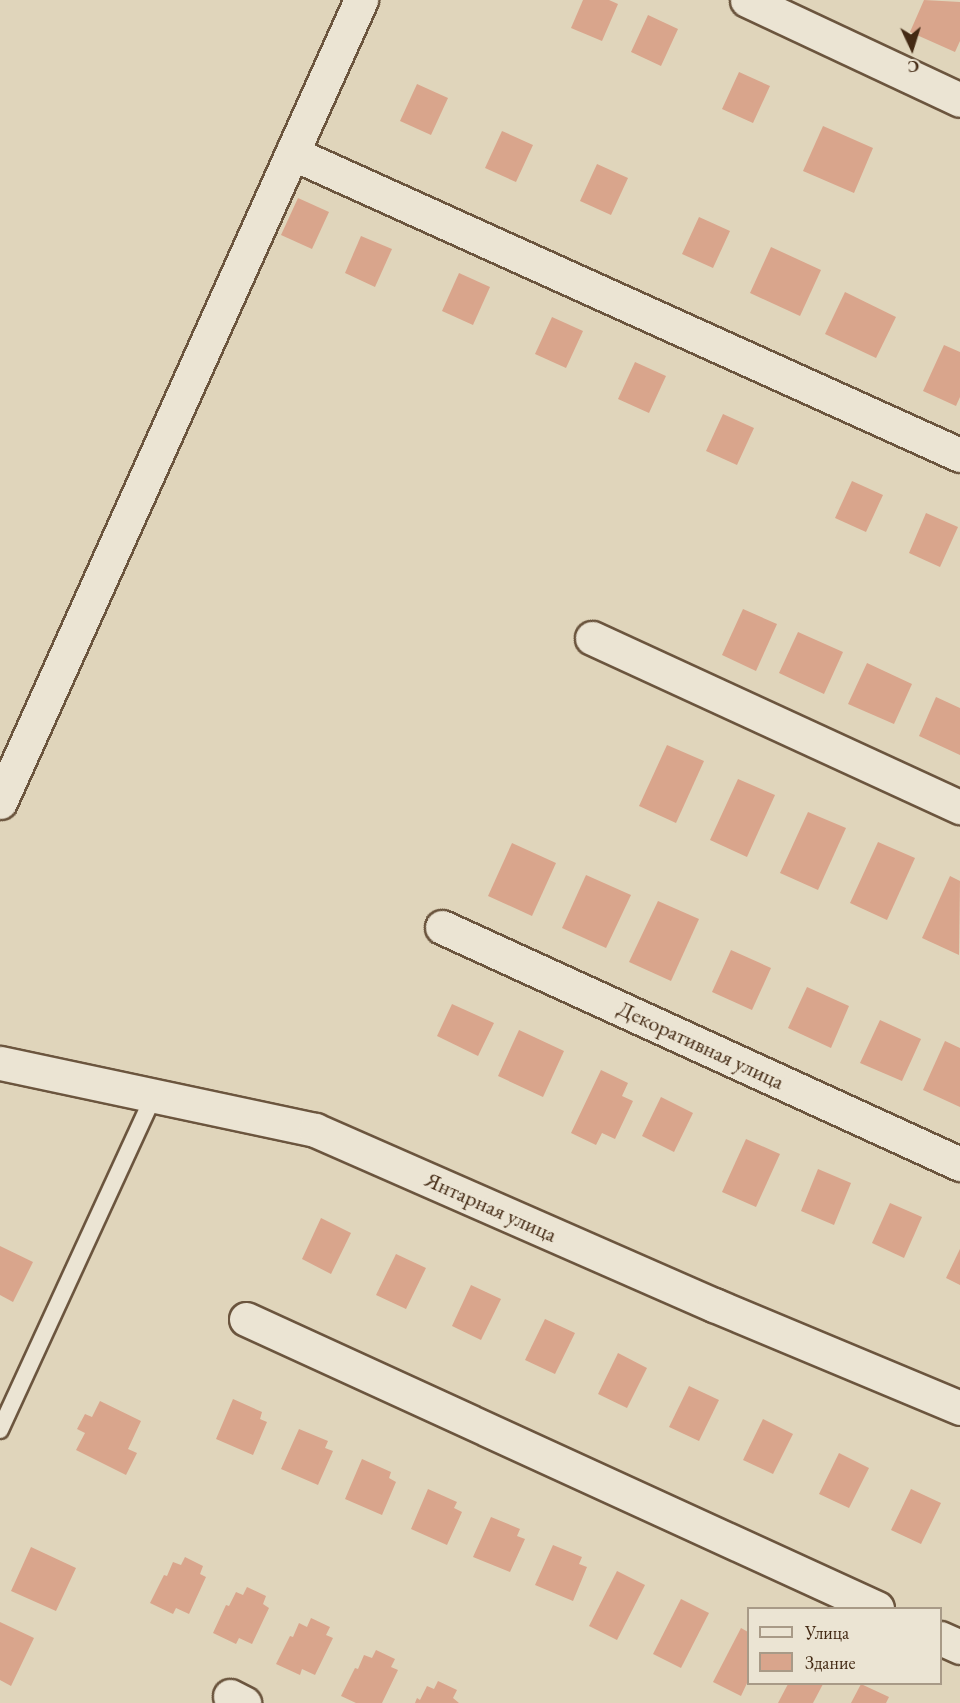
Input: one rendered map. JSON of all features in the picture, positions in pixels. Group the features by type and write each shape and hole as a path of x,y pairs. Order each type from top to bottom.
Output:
{"street":[{"path":"0,802 361,0"},
{"path":"747,0 960,100"},
{"path":"292,153 960,455"},
{"path":"592,638 960,807"},
{"name":"Декоративная улица","path":"442,927 960,1164"},
{"name":"Янтарная улица","path":"1,1067 154,1095 315,1130 704,1300 960,1408"},
{"path":"246,1319 875,1607"},
{"path":"942,1639 960,1647"}],"lane":[{"path":"0,1430 154,1095"}],"building":[{"path":"583,0 609,0 618,4 602,41 571,28"},
{"path":"924,0 960,2 960,41 955,52 910,32"},
{"path":"648,15 678,29 661,66 631,52"},
{"path":"739,72 770,86 753,123 722,109"},
{"path":"417,84 448,98 431,135 400,121"},
{"path":"823,126 873,148 854,193 803,171"},
{"path":"502,131 533,145 516,182 485,168"},
{"path":"597,164 628,178 611,215 580,201"},
{"path":"298,198 329,212 312,249 281,235"},
{"path":"699,217 730,231 713,268 682,254"},
{"path":"361,236 392,249 375,287 345,273"},
{"path":"771,247 821,270 800,316 750,293"},
{"path":"459,273 490,287 473,325 442,311"},
{"path":"845,292 896,317 876,358 825,334"},
{"path":"552,317 583,331 566,368 535,354"},
{"path":"944,345 960,352 960,397 956,406 923,391"},
{"path":"635,362 666,376 649,413 618,399"},
{"path":"723,414 754,428 737,465 706,451"},
{"path":"852,481 883,495 866,532 835,518"},
{"path":"926,513 958,527 940,567 909,553"},
{"path":"743,609 777,624 756,671 722,655"},
{"path":"798,632 843,652 824,694 779,673"},
{"path":"867,663 912,684 894,724 848,704"},
{"path":"936,697 960,708 960,755 919,736"},
{"path":"667,745 704,761 676,823 639,806"},
{"path":"738,779 775,795 747,857 710,840"},
{"path":"808,812 846,828 818,890 780,873"},
{"path":"878,842 915,858 887,920 850,903"},
{"path":"512,843 556,863 532,916 488,896"},
{"path":"586,875 631,895 606,948 562,928"},
{"path":"950,876 960,881 959,955 922,938"},
{"path":"658,901 699,919 671,981 629,962"},
{"path":"731,950 771,968 752,1010 712,992"},
{"path":"807,987 849,1006 831,1048 788,1028"},
{"path":"452,1004 494,1023 478,1056 437,1036"},
{"path":"880,1020 921,1039 902,1081 860,1063"},
{"path":"519,1030 564,1051 543,1097 498,1076"},
{"path":"945,1041 960,1048 960,1107 923,1090"},
{"path":"601,1070 628,1083 622,1096 633,1101 615,1139 602,1133 596,1145 571,1133"},
{"path":"661,1097 693,1113 674,1152 642,1136"},
{"path":"746,1139 780,1154 756,1207 722,1192"},
{"path":"818,1169 851,1183 834,1225 801,1211"},
{"path":"890,1203 922,1217 904,1258 872,1243"},
{"path":"321,1218 351,1233 331,1274 302,1259"},
{"path":"0,1246 33,1262 13,1302 0,1295"},
{"path":"960,1249 960,1285 946,1278"},
{"path":"396,1254 426,1268 406,1309 376,1295"},
{"path":"471,1285 501,1299 481,1340 452,1326"},
{"path":"545,1319 575,1333 555,1374 525,1360"},
{"path":"618,1353 647,1368 627,1408 598,1394"},
{"path":"689,1386 719,1400 699,1441 669,1427"},
{"path":"233,1399 262,1412 260,1419 267,1422 253,1455 216,1439"},
{"path":"100,1401 141,1421 128,1449 137,1453 126,1475 76,1450 85,1433 77,1429 85,1414 92,1417"},
{"path":"763,1419 793,1434 773,1474 743,1460"},
{"path":"299,1429 328,1441 325,1448 333,1451 318,1485 281,1469"},
{"path":"839,1453 869,1468 849,1508 819,1494"},
{"path":"362,1459 391,1472 389,1478 396,1482 382,1515 345,1499"},
{"path":"428,1489 457,1502 454,1508 462,1512 447,1545 411,1529"},
{"path":"911,1489 941,1503 921,1544 891,1530"},
{"path":"491,1517 520,1529 517,1536 525,1539 510,1572 473,1557"},
{"path":"553,1545 582,1557 579,1564 587,1567 573,1601 535,1585"},
{"path":"31,1547 76,1568 56,1611 11,1591"},
{"path":"185,1557 203,1566 200,1574 206,1577 189,1614 176,1608 173,1614 150,1603 173,1562 181,1565"},
{"path":"617,1571 645,1585 617,1640 589,1626"},
{"path":"247,1587 266,1596 263,1604 269,1608 252,1644 239,1638 236,1644 213,1633 226,1605 229,1606 236,1592 243,1595"},
{"path":"681,1599 709,1613 681,1668 653,1654"},
{"path":"311,1618 330,1627 326,1635 333,1638 315,1675 302,1669 300,1675 276,1664 299,1623 307,1627"},
{"path":"0,1622 34,1638 11,1686 0,1680"},
{"path":"741,1628 747,1631 747,1683 741,1696 713,1682"},
{"path":"376,1650 395,1659 391,1667 398,1670 382,1703 356,1703 341,1696 364,1655 372,1658"},
{"path":"438,1681 457,1690 453,1698 459,1703 415,1703 417,1698 420,1700 427,1686 434,1689"},
{"path":"787,1685 822,1685 813,1703 778,1703"},
{"path":"860,1685 889,1697 886,1703 851,1703"}]}
